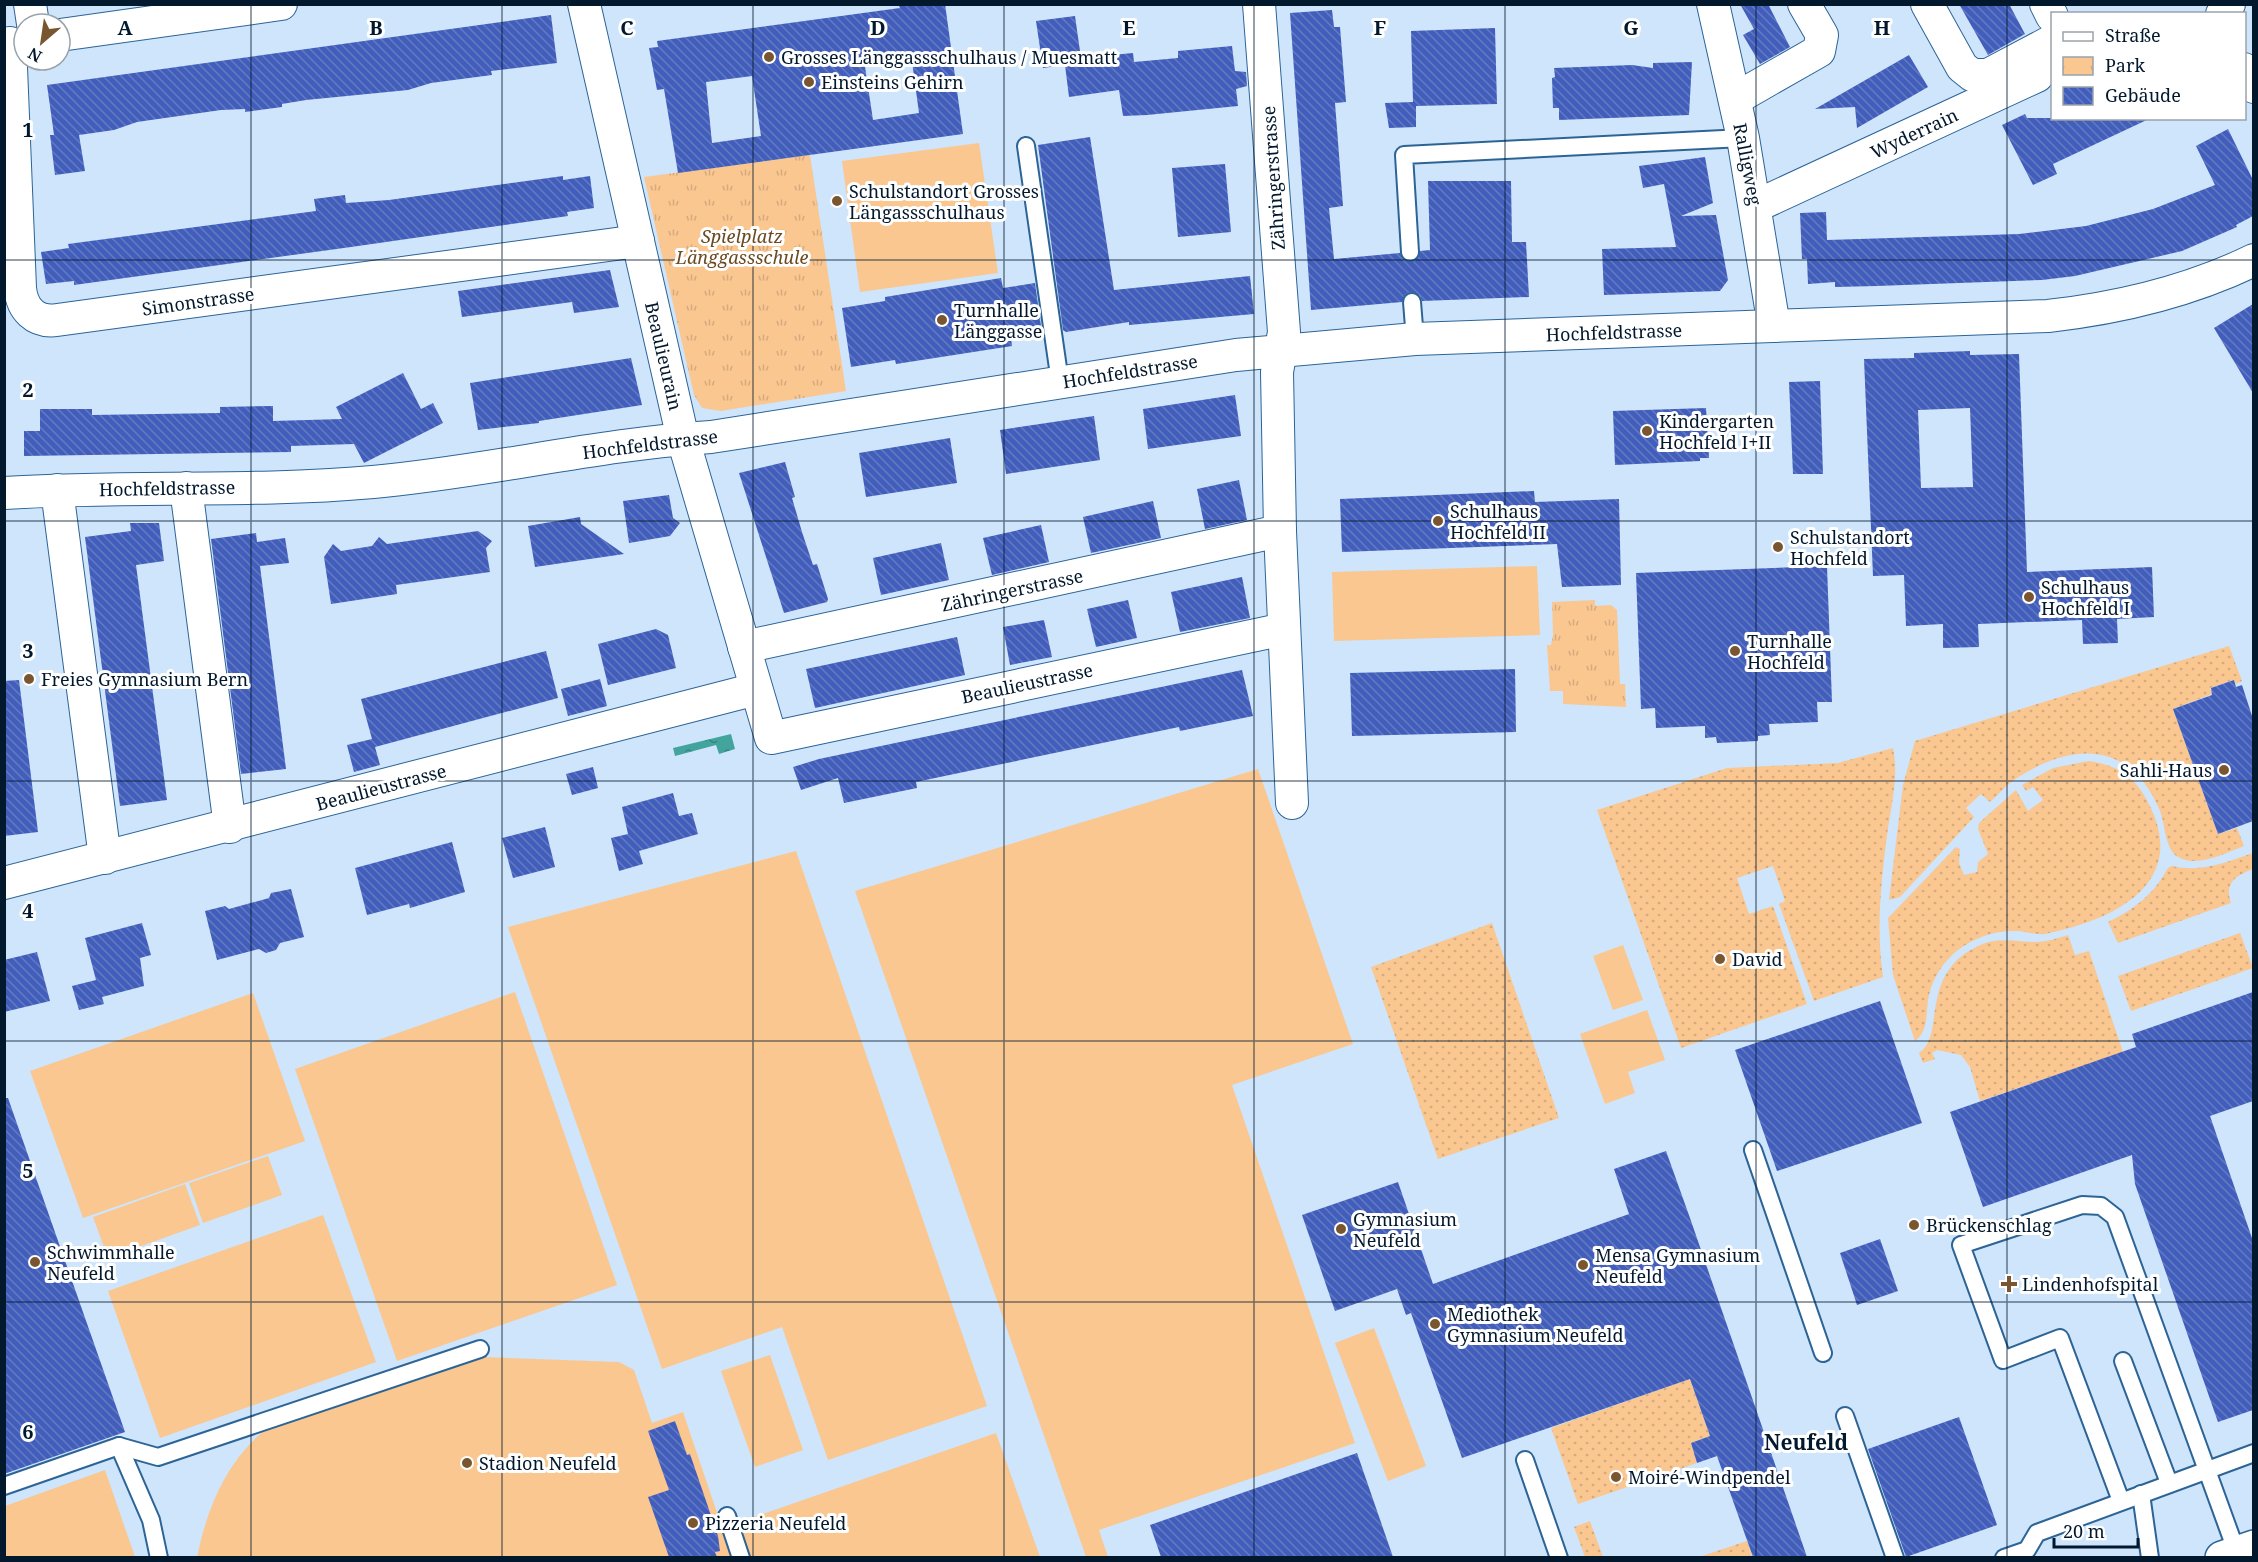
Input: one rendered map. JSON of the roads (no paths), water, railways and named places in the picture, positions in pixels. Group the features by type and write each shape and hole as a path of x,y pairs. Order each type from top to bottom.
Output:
{"street":[{"path":"72,32 156,13 281,4"},
{"name":"Beaulieurain","path":"584,4 683,439 771,738"},
{"name":"Zähringerstrasse","path":"1259,4 1283,320 1277,372 1280,531 1292,803"},
{"name":"Ralligweg","path":"1713,4 1756,206 1774,326"},
{"path":"1735,99 1819,51 1822,35 1804,4"},
{"path":"1927,4 1962,67 1972,75 1988,75 2051,41"},
{"name":"Wyderrain","path":"1756,206 2037,76 2051,42"},
{"name":"Simonstrasse","path":"18,72 20,288 26,309 40,319 48,321 69,319 638,241"},
{"path":"2246,73 2253,87"},
{"name":"Hochfeldstrasse","path":"4,493 373,482 683,439 711,438 1060,382 1281,350 1415,339 2012,319 2081,312 2119,306 2177,291 2217,278 2253,260"},
{"path":"186,488 230,827"},
{"path":"57,490 91,671 105,858"},
{"name":"Zähringerstrasse","path":"744,647 1280,531"},
{"name":"Beaulieustrasse","path":"771,738 1284,629"},
{"name":"Beaulieustrasse","path":"4,883 230,827 756,689"}],"lane":[{"path":"1410,252 1404,155 1743,138"},
{"path":"1026,146 1060,382"},
{"path":"1412,302 1415,339"},
{"path":"1753,1150 1823,1353"},
{"path":"2121,1501 2060,1338 2003,1360 1961,1245 2082,1205 2091,1204 2108,1210 2115,1217 2237,1552"},
{"path":"4,1486 119,1446 158,1457 480,1349"},
{"path":"2123,1360 2169,1483"},
{"path":"1845,1416 1895,1557"},
{"path":"119,1446 151,1520 159,1557"},
{"path":"2004,1557 2027,1550 2037,1533 2253,1453"},
{"path":"1525,1460 1559,1557"},
{"path":"2141,1494 2150,1557"},
{"path":"727,1516 741,1557"}],"water":[{"path":"731,734 735,749 719,754 716,745 675,756 673,748"}],"place":[{"name":"Grosses Länggassschulhaus / Muesmatt","path":"769,57"},
{"name":"Einsteins Gehirn","path":"809,82"},
{"name":"Schulstandort Grosses Längassschulhaus","path":"837,201"},
{"name":"Turnhalle Länggasse","path":"942,320"},
{"name":"Kindergarten Hochfeld I+II","path":"1647,431"},
{"name":"Schulhaus Hochfeld II","path":"1438,521"},
{"name":"Schulstandort Hochfeld","path":"1778,547"},
{"name":"Schulhaus Hochfeld I","path":"2029,597"},
{"name":"Turnhalle Hochfeld","path":"1735,651"},
{"name":"Freies Gymnasium Bern","path":"29,679"},
{"name":"Sahli-Haus","path":"2224,770"},
{"name":"David","path":"1720,959"},
{"name":"Brückenschlag","path":"1914,1225"},
{"name":"Gymnasium Neufeld","path":"1341,1229"},
{"name":"Schwimmhalle Neufeld","path":"35,1262"},
{"name":"Mensa Gymnasium Neufeld","path":"1583,1265"},
{"name":"Lindenhofspital","path":"2009,1284"},
{"name":"Mediothek Gymnasium Neufeld","path":"1435,1324"},
{"name":"Stadion Neufeld","path":"467,1463"},
{"name":"Moiré-Windpendel","path":"1616,1477"},
{"name":"Pizzeria Neufeld","path":"693,1523"}],"district":[{"name":"Neufeld","path":"1806,1442"}],"park label":[{"name":"Spielplatz Länggassschule","path":"742,246"}]}
